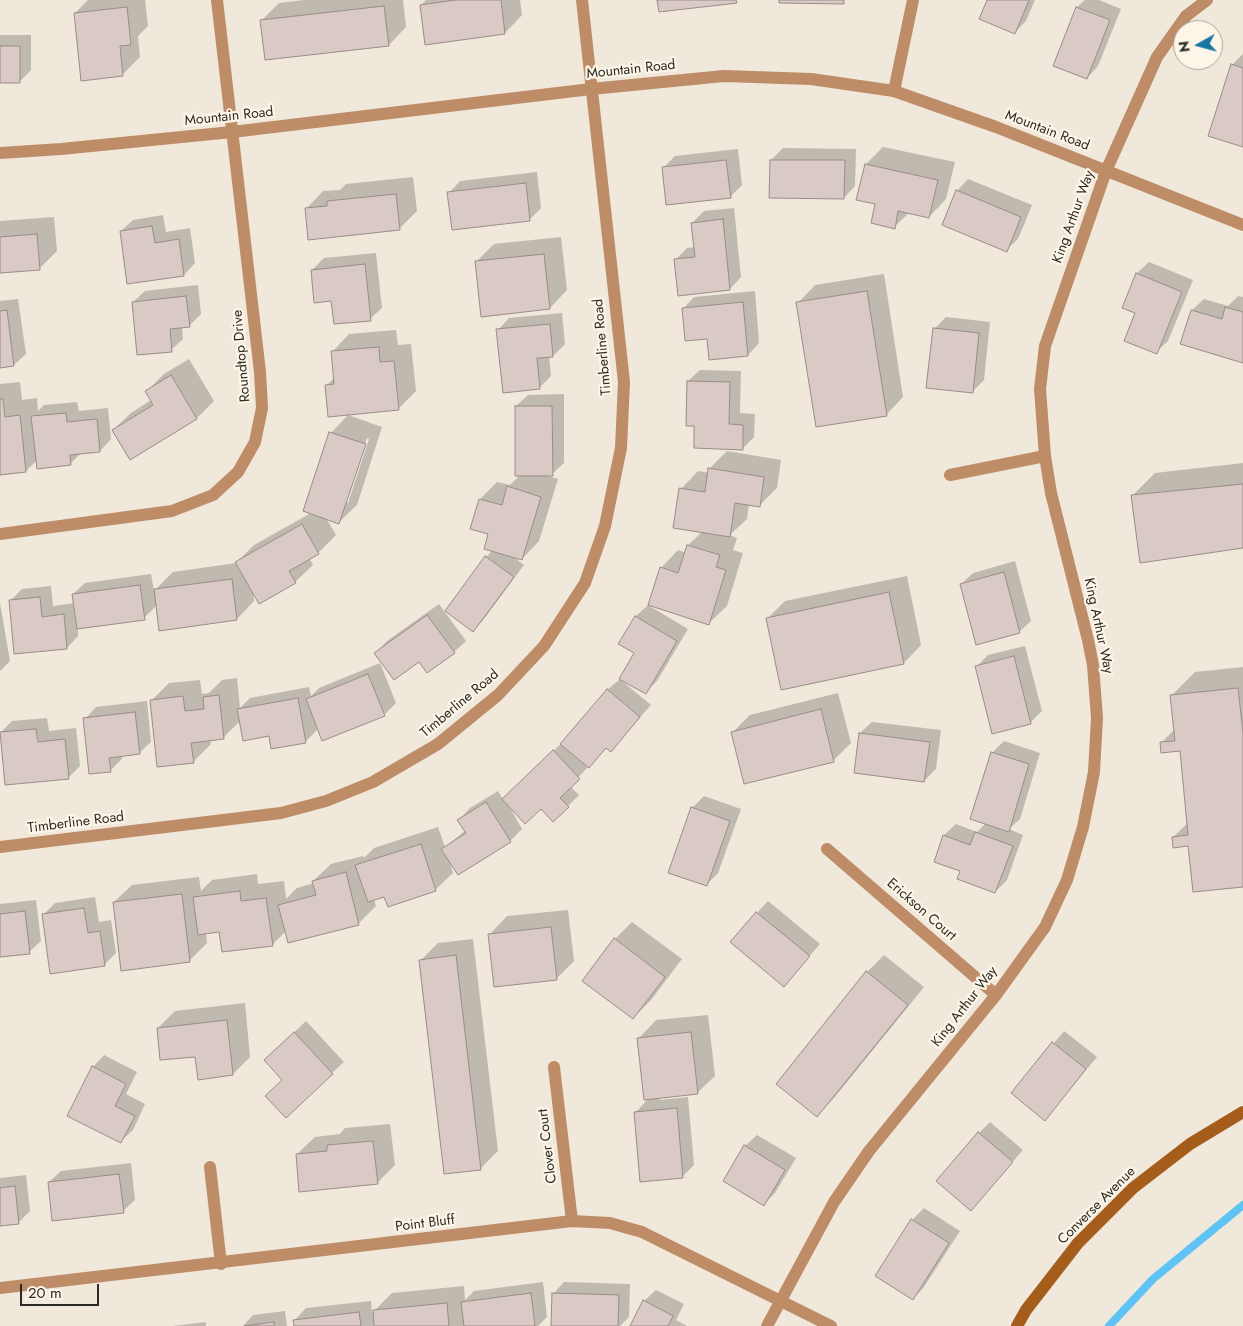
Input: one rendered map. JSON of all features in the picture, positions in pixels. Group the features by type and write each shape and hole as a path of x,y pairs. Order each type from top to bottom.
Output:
{"main road":[{"name":"Converse Avenue","path":"1017,1326 1026,1310 1078,1243 1133,1188 1190,1144 1243,1112"}],"street":[{"name":"Roundtop Drive","path":"0,534 172,511 213,495 238,472 255,442 262,408 260,372 217,0"},
{"name":"Timberline Road","path":"0,847 280,813 326,800 373,782 438,744 498,695 544,646 585,583 605,526 621,448 624,382 582,0"},
{"path":"894,91 913,0"},
{"name":"King Arthur Way","path":"768,1326 834,1202 869,1151 996,994 1046,927 1067,880 1083,827 1094,772 1097,718 1093,665 1044,456 1040,389 1045,346 1106,171 1157,57 1186,16 1207,0"},
{"name":"Mountain Road","path":"0,153 61,149 232,132 591,89 724,76 811,79 894,91 996,127 1243,225"},
{"path":"950,475 1044,456"},
{"name":"Erickson Court","path":"827,849 996,994"},
{"name":"Clover Court","path":"554,1067 572,1222"},
{"path":"210,1167 221,1264"},
{"name":"Point Bluff","path":"0,1288 572,1222 610,1223 642,1232 831,1326"}],"building":[{"path":"455,0 501,0 505,34 425,45 420,5"},
{"path":"657,0 736,0 737,3 659,12"},
{"path":"779,0 844,0 844,4 779,3"},
{"path":"987,0 1029,0 1015,34 979,19"},
{"path":"384,6 389,46 265,60 260,20"},
{"path":"127,7 131,45 120,46 123,76 81,81 74,13"},
{"path":"1076,7 1110,20 1087,79 1053,66"},
{"path":"0,46 20,46 20,83 0,83"},
{"path":"1231,64 1243,68 1243,147 1208,136"},
{"path":"726,160 731,198 666,205 662,167"},
{"path":"770,160 845,160 844,199 769,198"},
{"path":"865,164 938,180 929,218 898,211 895,229 871,223 875,204 856,200"},
{"path":"526,183 530,221 452,230 447,192"},
{"path":"956,190 1021,217 1007,252 942,225"},
{"path":"396,194 400,230 308,240 305,208 327,206 327,201"},
{"path":"723,219 730,290 678,296 674,259 695,257 691,223"},
{"path":"152,226 155,243 179,239 184,276 127,284 120,231"},
{"path":"37,234 40,270 0,273 0,237"},
{"path":"544,254 550,309 481,317 475,261"},
{"path":"365,264 371,321 334,324 331,301 314,303 311,270"},
{"path":"1136,273 1182,292 1157,354 1124,341 1135,313 1122,308"},
{"path":"867,291 887,416 816,427 796,302"},
{"path":"186,296 190,327 170,329 172,352 137,355 132,302"},
{"path":"743,302 748,356 709,360 707,339 685,341 682,308"},
{"path":"1225,307 1243,312 1243,363 1180,344 1191,310 1222,319"},
{"path":"7,310 14,366 0,368 0,311"},
{"path":"550,324 553,357 537,358 540,389 503,393 496,329"},
{"path":"933,328 979,333 973,393 926,388"},
{"path":"379,347 380,362 394,361 399,410 328,417 325,385 334,384 331,351"},
{"path":"171,375 197,419 130,460 112,430 153,405 145,391"},
{"path":"687,381 730,382 729,424 743,425 743,450 694,448 694,426 686,426"},
{"path":"0,399 3,399 5,417 20,415 26,472 0,475"},
{"path":"515,406 552,406 553,476 515,476"},
{"path":"66,413 67,422 97,419 100,452 70,455 71,465 37,469 31,416"},
{"path":"329,432 366,444 339,524 303,511"},
{"path":"708,468 764,477 760,507 735,503 730,537 673,528 679,488 705,492"},
{"path":"1243,484 1243,548 1140,563 1131,495"},
{"path":"507,486 541,497 522,560 484,549 488,534 470,529 479,499 502,505"},
{"path":"302,524 319,554 289,571 296,583 259,604 235,562"},
{"path":"687,545 720,555 716,567 726,570 709,625 648,605 660,567 678,573"},
{"path":"485,556 514,577 473,632 445,611"},
{"path":"1004,572 1020,633 976,645 960,584"},
{"path":"232,579 237,620 159,631 154,589"},
{"path":"140,585 145,620 77,629 72,594"},
{"path":"889,592 904,664 781,690 766,618"},
{"path":"40,597 42,617 64,614 67,649 14,654 9,600"},
{"path":"427,615 455,653 427,673 419,662 394,680 374,653"},
{"path":"635,616 677,641 646,694 619,679 634,653 618,644"},
{"path":"1014,656 1031,724 992,734 975,666"},
{"path":"368,674 385,716 322,741 306,699"},
{"path":"1238,688 1243,733 1243,887 1193,892 1188,846 1173,848 1172,837 1188,835 1180,751 1161,753 1160,742 1175,741 1170,695"},
{"path":"607,689 640,717 611,752 606,748 589,768 560,744"},
{"path":"219,695 224,739 191,743 194,763 157,767 150,700 183,696 185,711 204,709 203,697"},
{"path":"298,698 306,743 271,749 269,736 243,741 237,709"},
{"path":"821,709 834,762 744,784 731,732"},
{"path":"135,712 140,754 109,758 111,772 89,774 83,718"},
{"path":"36,729 38,742 65,739 69,779 5,785 0,732"},
{"path":"859,733 930,742 924,782 854,773"},
{"path":"553,750 580,779 560,798 569,807 553,822 541,809 525,824 502,799"},
{"path":"991,752 1029,764 1009,832 970,819"},
{"path":"486,802 511,842 458,875 441,849 466,833 457,820"},
{"path":"691,807 730,821 707,886 668,873"},
{"path":"975,832 1013,846 995,893 957,879 960,871 934,862 943,835 970,845"},
{"path":"421,844 436,891 388,907 384,897 368,902 355,865"},
{"path":"346,872 359,925 288,943 278,905 316,895 312,881"},
{"path":"240,891 241,901 266,898 273,946 222,952 219,932 198,935 193,897"},
{"path":"182,894 190,962 121,971 113,902"},
{"path":"84,908 88,933 100,931 105,966 50,974 42,914"},
{"path":"25,911 30,954 0,957 0,914"},
{"path":"756,912 810,956 784,987 730,942"},
{"path":"551,927 557,980 494,987 488,934"},
{"path":"614,938 665,977 633,1019 582,981"},
{"path":"456,955 481,1170 444,1174 419,960"},
{"path":"866,971 908,1005 817,1117 776,1084"},
{"path":"227,1020 233,1075 198,1080 195,1057 160,1060 157,1028"},
{"path":"294,1032 333,1074 286,1118 265,1096 282,1080 264,1060"},
{"path":"691,1032 698,1094 644,1100 637,1038"},
{"path":"1052,1042 1086,1069 1045,1121 1011,1093"},
{"path":"92,1066 126,1084 115,1106 135,1116 121,1143 67,1116"},
{"path":"677,1108 683,1178 640,1182 634,1112"},
{"path":"978,1132 1013,1162 971,1211 936,1181"},
{"path":"373,1141 378,1184 299,1192 296,1154 327,1151 327,1145"},
{"path":"744,1145 785,1170 764,1206 723,1181"},
{"path":"119,1174 124,1213 52,1221 48,1182"},
{"path":"15,1186 19,1224 0,1226 0,1188"},
{"path":"911,1219 949,1243 913,1300 875,1276"},
{"path":"531,1293 535,1326 464,1326 461,1302"},
{"path":"552,1293 619,1295 618,1326 551,1326"},
{"path":"643,1300 673,1316 668,1326 630,1326"},
{"path":"447,1303 449,1326 374,1326 373,1310"},
{"path":"359,1312 361,1326 294,1326 293,1320"},
{"path":"274,1322 274,1326 244,1326"}],"waterway":[{"path":"1109,1326 1153,1279 1243,1205"}]}
